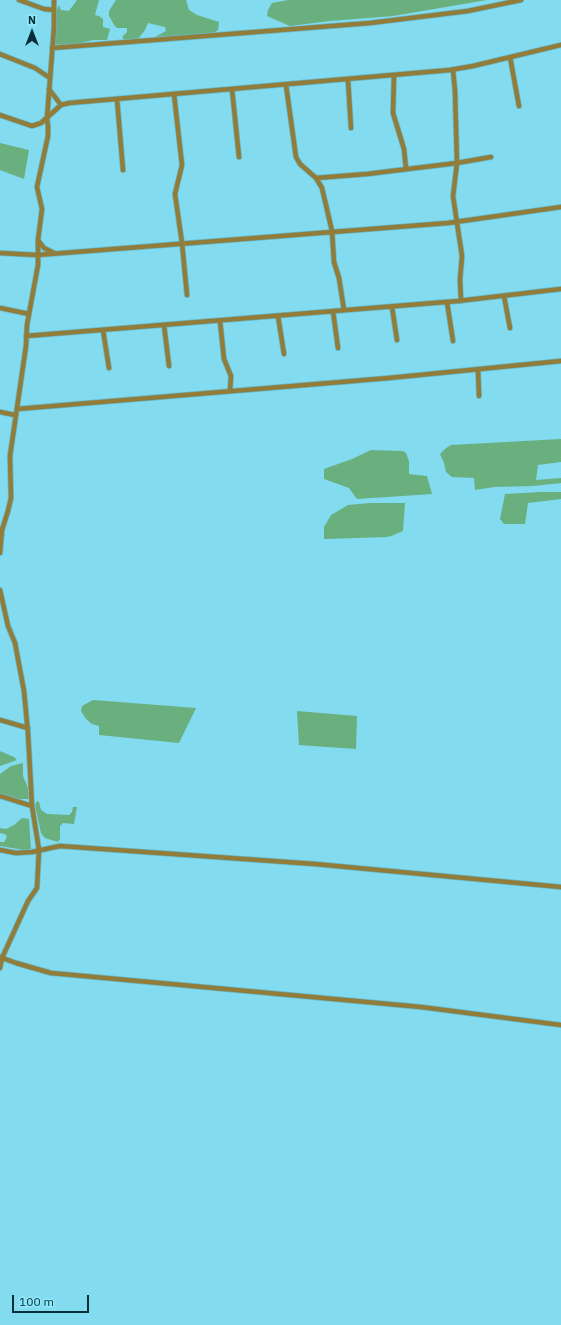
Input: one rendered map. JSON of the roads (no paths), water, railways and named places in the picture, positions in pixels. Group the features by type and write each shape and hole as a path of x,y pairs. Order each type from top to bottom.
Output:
{"street":[{"path":"20,0 44,9 54,10"},
{"path":"0,553 1,530 11,498 10,456 29,314 38,265 38,240 42,209 37,187 48,136 47,118 54,0"},
{"path":"52,48 370,23 468,11 521,0"},
{"path":"0,115 32,126 41,123 61,105 453,70 561,45"},
{"path":"0,54 35,68 50,78"},
{"path":"510,57 519,106"},
{"path":"453,70 457,163 453,196 462,256 460,280 461,301"},
{"path":"394,75 394,113 404,149 406,169"},
{"path":"348,80 351,128"},
{"path":"286,85 296,157 300,164 316,178 322,188 332,231 334,262 339,278 344,310"},
{"path":"49,89 61,105"},
{"path":"232,90 239,157"},
{"path":"174,94 182,165 174,194 182,243 187,295"},
{"path":"117,99 123,170"},
{"path":"316,178 366,174 457,163 491,157"},
{"path":"0,254 55,254 457,221 561,207"},
{"path":"38,240 44,248 55,254"},
{"path":"26,336 461,301 561,289"},
{"path":"504,296 510,328"},
{"path":"447,302 453,342"},
{"path":"392,307 397,340"},
{"path":"0,308 29,314"},
{"path":"333,311 338,348"},
{"path":"278,316 284,354"},
{"path":"220,320 224,359 230,376 230,391"},
{"path":"164,325 169,366"},
{"path":"103,330 109,368"},
{"path":"17,410 561,361"},
{"path":"478,369 479,396"},
{"path":"0,412 15,415"},
{"path":"0,590 8,626 15,643 24,691 28,728 32,806 39,850 37,888 28,901 1,957 0,968"},
{"path":"0,720 28,728"},
{"path":"0,796 32,806"},
{"path":"0,850 32,852 60,846 315,864 561,887"},
{"path":"1,957 51,973 421,1007 561,1025"}]}
